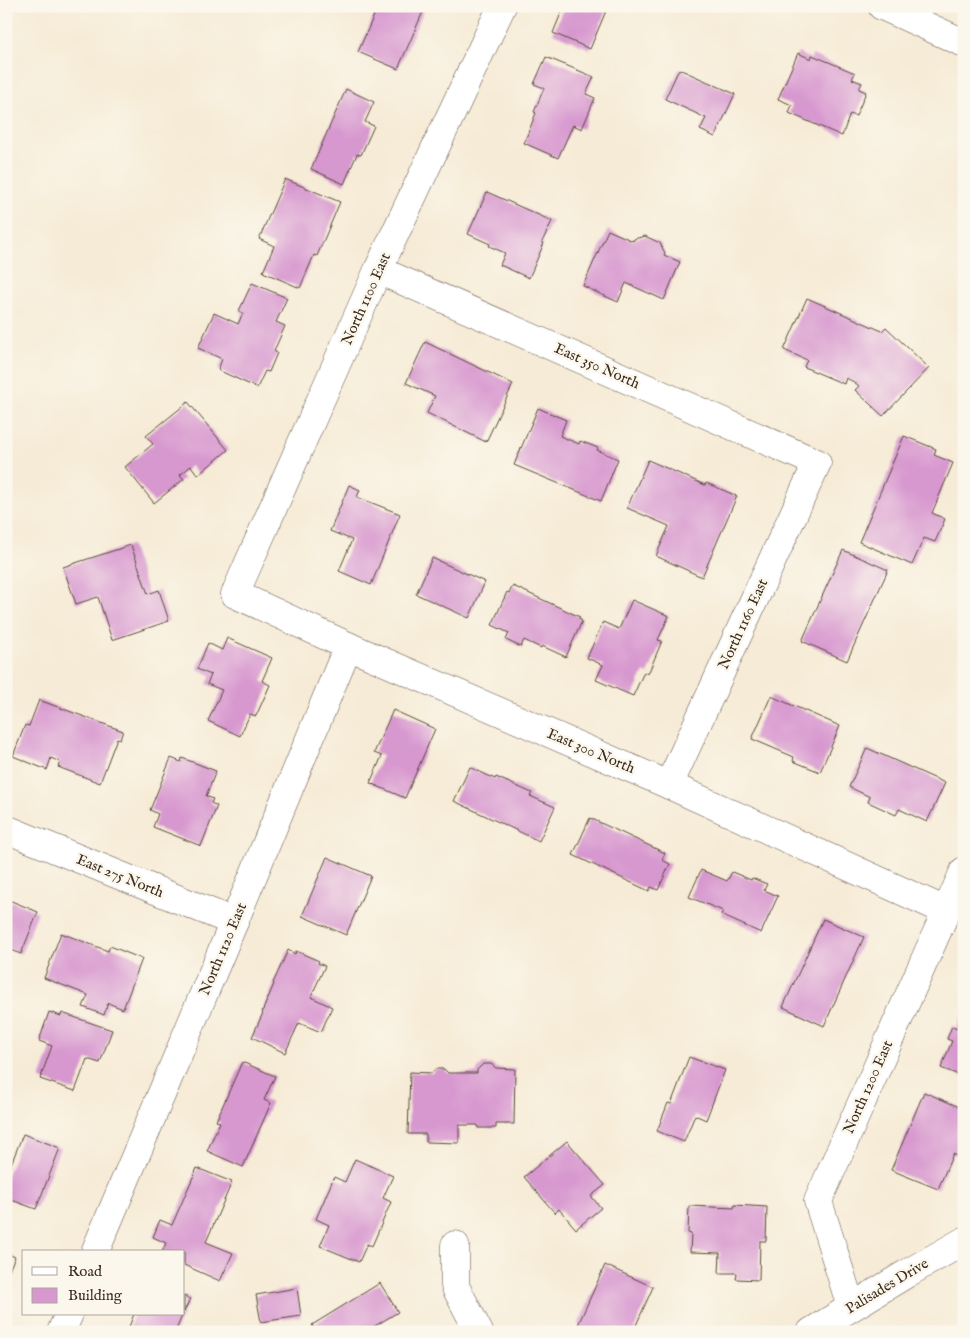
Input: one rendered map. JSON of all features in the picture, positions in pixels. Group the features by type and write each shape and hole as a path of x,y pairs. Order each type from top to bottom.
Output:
{"street":[{"name":"North 1100 East","path":"235,594 378,270 502,6"},
{"path":"882,6 964,43"},
{"name":"East 350 North","path":"378,270 817,463"},
{"name":"North 1160 East","path":"669,785 817,463"},
{"name":"East 300 North","path":"235,594 348,646 669,785 946,911"},
{"name":"North 1120 East","path":"96,1250 348,646"},
{"name":"East 275 North","path":"6,830 234,922"},
{"name":"North 1200 East","path":"851,1307 818,1201 964,871"},
{"name":"Palisades Drive","path":"811,1332 964,1241"},
{"path":"456,1245 455,1286 479,1332"},
{"path":"61,1332 68,1316"}],"building":[{"path":"378,6 425,7 398,69 358,52"},
{"path":"564,6 608,6 590,49 553,33"},
{"path":"798,53 811,59 812,55 855,73 852,79 862,83 859,89 866,92 856,116 850,114 842,136 789,113 792,105 778,99"},
{"path":"546,57 594,77 586,94 595,98 582,129 573,125 558,158 524,143 544,88 534,84"},
{"path":"679,69 735,94 715,137 700,130 706,118 665,99"},
{"path":"346,89 374,102 365,122 374,126 361,155 357,154 344,184 311,169"},
{"path":"285,179 340,202 317,256 314,255 300,288 263,272 274,246 259,239"},
{"path":"487,192 552,221 529,278 500,265 505,253 468,234"},
{"path":"608,230 633,241 645,236 660,243 665,253 664,255 680,262 664,300 626,283 618,302 583,286"},
{"path":"252,283 287,298 276,322 285,326 274,351 277,353 269,372 265,371 257,388 218,370 222,359 198,348 214,313 238,324 243,313 239,311"},
{"path":"807,298 882,331 886,327 929,368 883,416 855,390 859,386 854,382 846,378 844,384 804,367 807,360 784,350"},
{"path":"425,342 513,384 486,442 427,413 435,396 406,383"},
{"path":"188,402 228,450 198,475 191,466 180,475 184,479 154,503 125,467 153,444 146,436"},
{"path":"538,408 566,420 560,436 579,444 580,441 598,448 597,450 618,459 601,501 514,465"},
{"path":"904,436 936,449 934,455 953,463 932,513 945,519 935,542 924,538 912,565 859,542"},
{"path":"648,460 705,485 706,483 737,496 702,577 656,556 669,526 627,508"},
{"path":"349,485 360,490 357,497 400,514 371,585 339,571 352,540 330,531"},
{"path":"131,545 148,594 159,590 169,621 112,640 98,597 76,604 63,567"},
{"path":"843,550 888,570 847,661 802,641"},
{"path":"432,558 485,582 469,618 416,594"},
{"path":"513,586 580,617 579,619 582,621 566,657 524,640 521,647 506,640 509,633 492,625 507,592 509,593"},
{"path":"632,600 669,616 658,640 662,641 648,674 644,672 633,696 596,680 603,665 587,658 603,622 619,629"},
{"path":"227,638 272,658 262,681 270,685 256,716 250,714 240,736 208,721 222,690 207,684 211,675 197,669 208,643 222,650"},
{"path":"771,696 840,726 820,772 793,761 794,757 752,739"},
{"path":"39,700 123,731 120,739 117,738 100,783 58,767 60,762 51,758 47,770 13,756 25,725 29,726"},
{"path":"393,710 435,729 405,798 370,783 382,756 374,753"},
{"path":"867,748 945,783 927,822 899,809 896,815 868,802 870,797 849,787"},
{"path":"171,758 181,762 182,758 216,771 206,796 213,799 211,803 217,806 201,846 153,827 158,814 150,810"},
{"path":"470,767 532,793 530,796 555,807 539,841 454,801"},
{"path":"590,818 665,853 662,860 670,864 658,890 651,887 649,891 573,855"},
{"path":"327,857 371,876 346,935 302,916"},
{"path":"701,870 727,881 732,872 767,884 764,890 778,896 761,933 721,915 723,911 689,897"},
{"path":"9,900 38,912 21,954 6,948 6,903 8,904"},
{"path":"823,919 864,937 824,1026 783,1007"},
{"path":"61,933 108,951 110,946 142,959 123,1009 108,1003 104,1015 83,1007 88,995 44,978"},
{"path":"288,950 295,954 296,951 319,961 318,963 325,966 311,997 332,1007 321,1032 299,1023 285,1053 252,1037"},
{"path":"49,1012 61,1016 62,1013 112,1030 100,1063 87,1059 75,1091 40,1079 52,1046 39,1041"},
{"path":"962,1015 964,1016 964,1077 941,1068 952,1041 947,1039 952,1026 957,1028"},
{"path":"689,1057 725,1070 706,1120 695,1115 684,1142 657,1131 668,1103 671,1104"},
{"path":"242,1062 275,1076 264,1100 271,1103 243,1167 207,1151 220,1122 216,1121"},
{"path":"483,1064 491,1064 496,1068 515,1069 514,1124 496,1124 496,1128 478,1128 478,1125 459,1125 459,1143 426,1142 426,1134 408,1134 410,1072 432,1073 435,1069 444,1069 448,1073 477,1073 477,1070"},
{"path":"924,1092 964,1109 964,1159 953,1154 938,1189 891,1170"},
{"path":"23,1134 60,1148 36,1209 6,1198 6,1177"},
{"path":"567,1141 605,1185 591,1196 601,1208 576,1229 559,1209 555,1213 524,1177"},
{"path":"355,1159 393,1176 383,1198 391,1202 372,1246 367,1244 359,1262 320,1246 329,1225 316,1219 334,1177 345,1182"},
{"path":"197,1168 232,1182 206,1242 233,1253 220,1281 185,1265 185,1250 163,1250 166,1243 153,1237 160,1220 172,1225"},
{"path":"735,1205 767,1207 766,1241 760,1241 759,1280 736,1279 737,1273 719,1273 720,1253 690,1252 691,1234 688,1233 689,1206 734,1208"},
{"path":"6,1253 15,1257 6,1277"},
{"path":"605,1265 653,1287 633,1332 577,1332 580,1326 578,1325"},
{"path":"380,1283 398,1312 370,1329 371,1332 316,1332 312,1325"},
{"path":"297,1288 301,1316 261,1322 256,1295"},
{"path":"185,1296 190,1299 185,1310"},
{"path":"133,1316 182,1316 175,1332 127,1332"}]}
